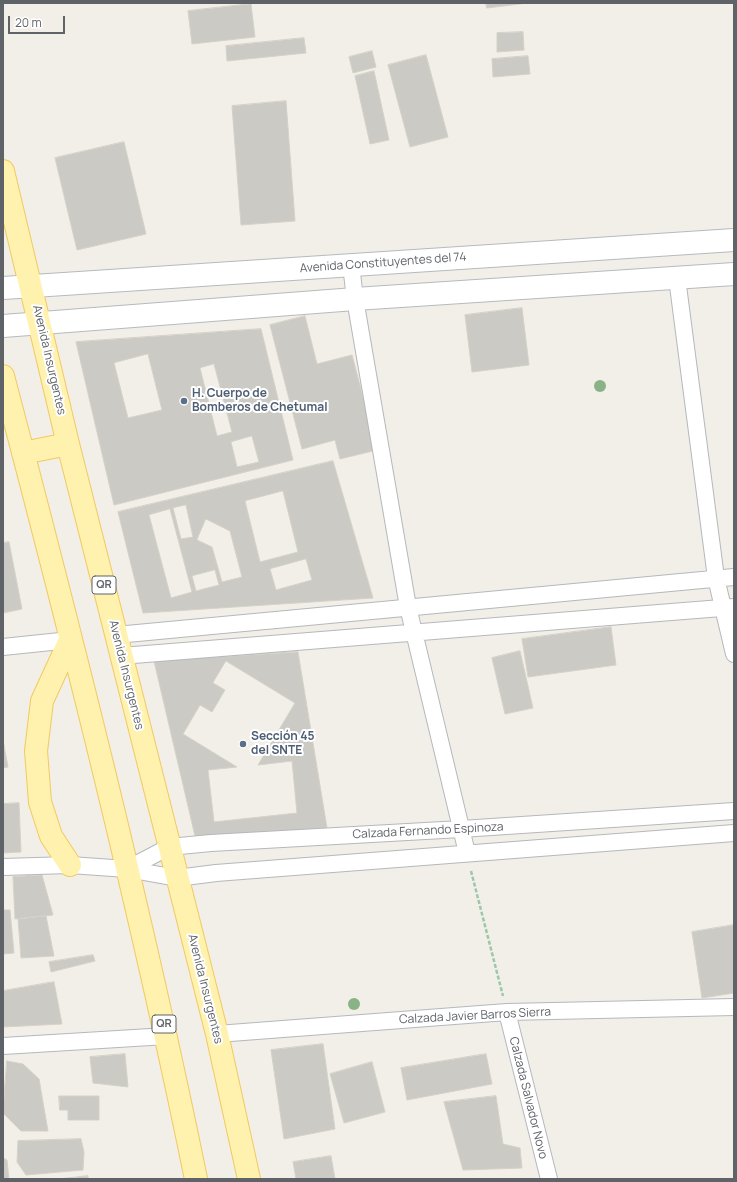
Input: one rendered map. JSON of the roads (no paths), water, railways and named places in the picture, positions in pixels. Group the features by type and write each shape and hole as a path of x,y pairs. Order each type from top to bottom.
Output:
{"main road":[{"name":"Avenida Insurgentes","path":"3,171 68,444 216,1034 249,1179"},
{"name":"Avenida Constituyentes del 74","path":"3,288 734,240"},
{"path":"3,326 355,299 734,274"},
{"name":"QR","path":"3,376 127,869 167,1036 196,1179"},
{"path":"23,453 68,444"},
{"path":"70,640 42,701 36,751 40,802 44,816 50,836 70,865"}],"street":[{"path":"351,265 355,299 408,607 467,853"},
{"path":"677,278 716,578 728,607 734,654"},
{"path":"116,635 734,577"},
{"path":"121,656 728,607"},
{"path":"3,647 70,640"},
{"name":"Calzada Fernando Espinoza","path":"127,869 169,847 219,842 461,830 734,811"},
{"path":"663,816 667,838"},
{"path":"543,824 546,847"},
{"name":"Calzada Fernando Espinoza","path":"3,867 70,865 127,869 177,878 216,873 734,833"},
{"name":"Calzada Javier Barros Sierra","path":"216,1034 506,1012 734,1007"},
{"name":"Calzada Salvador Novo","path":"506,1012 549,1179"},
{"path":"3,1046 167,1036"}],"place":[{"name":"H. Cuerpo de Bomberos de Chetumal","path":"184,401"},
{"name":"Sección 45 del SNTE","path":"243,744"}]}
